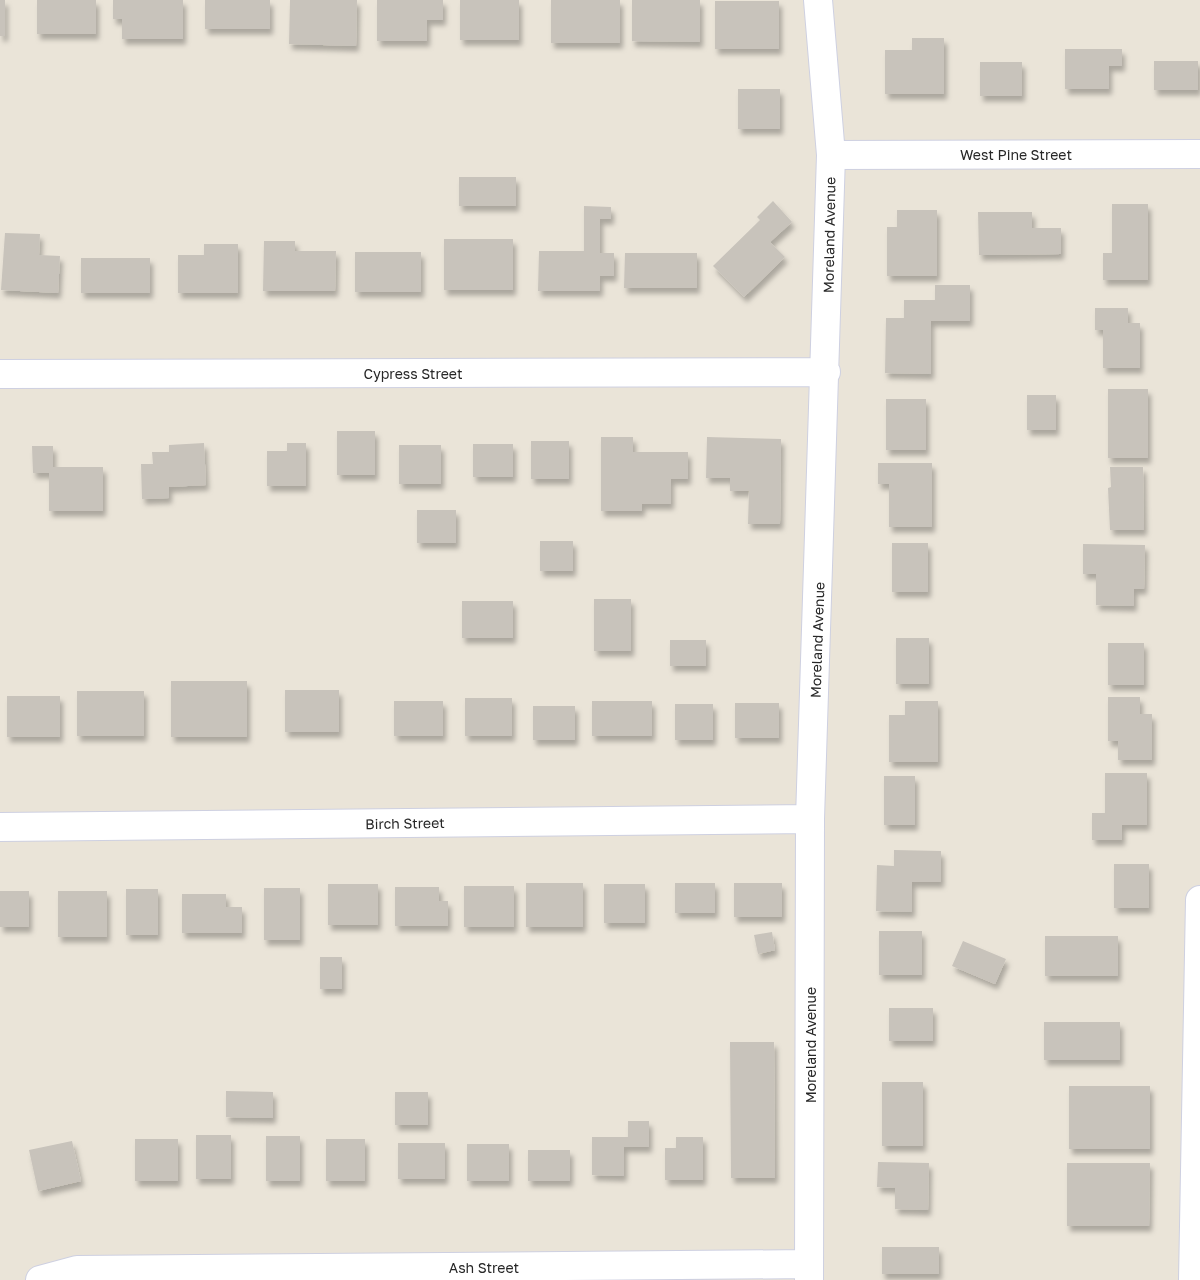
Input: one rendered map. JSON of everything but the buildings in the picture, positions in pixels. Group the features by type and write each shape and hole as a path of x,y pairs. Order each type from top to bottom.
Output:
{"street":[{"name":"Moreland Avenue","path":"809,1272 810,819 832,155 818,0"},
{"name":"West Pine Street","path":"832,155 1200,154"},
{"name":"Cypress Street","path":"0,374 826,372"},
{"name":"Birch Street","path":"0,827 810,819"},
{"path":"1193,1280 1200,900"},
{"name":"Ash Street","path":"40,1280 77,1270 809,1272"}]}
